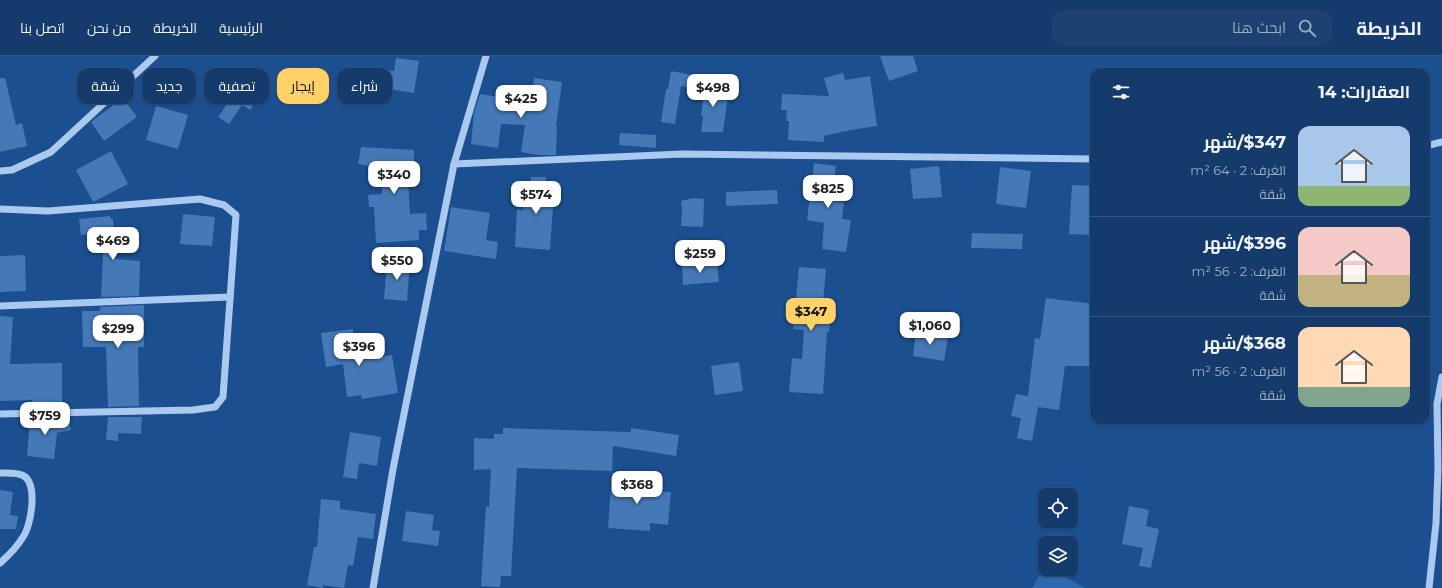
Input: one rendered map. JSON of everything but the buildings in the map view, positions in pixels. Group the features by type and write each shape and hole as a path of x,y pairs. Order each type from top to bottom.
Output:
{"street":[{"path":"0,171 12,170 51,152 156,56"},
{"path":"373,588 393,469 454,164 486,56"},
{"path":"1430,145 1442,142"},
{"path":"454,164 682,154 1090,160"},
{"path":"0,208 48,211 200,199 224,205 236,215 223,397 215,407 193,410 0,414"},
{"path":"0,306 230,297"},
{"path":"1429,588 1436,523 1438,468 1437,404 1442,377"},
{"path":"0,473 24,475 30,482 33,492 29,523 24,537 0,563"}],"shaded area":[{"path":"1039,576 1064,576 1085,588 1032,588"}]}
